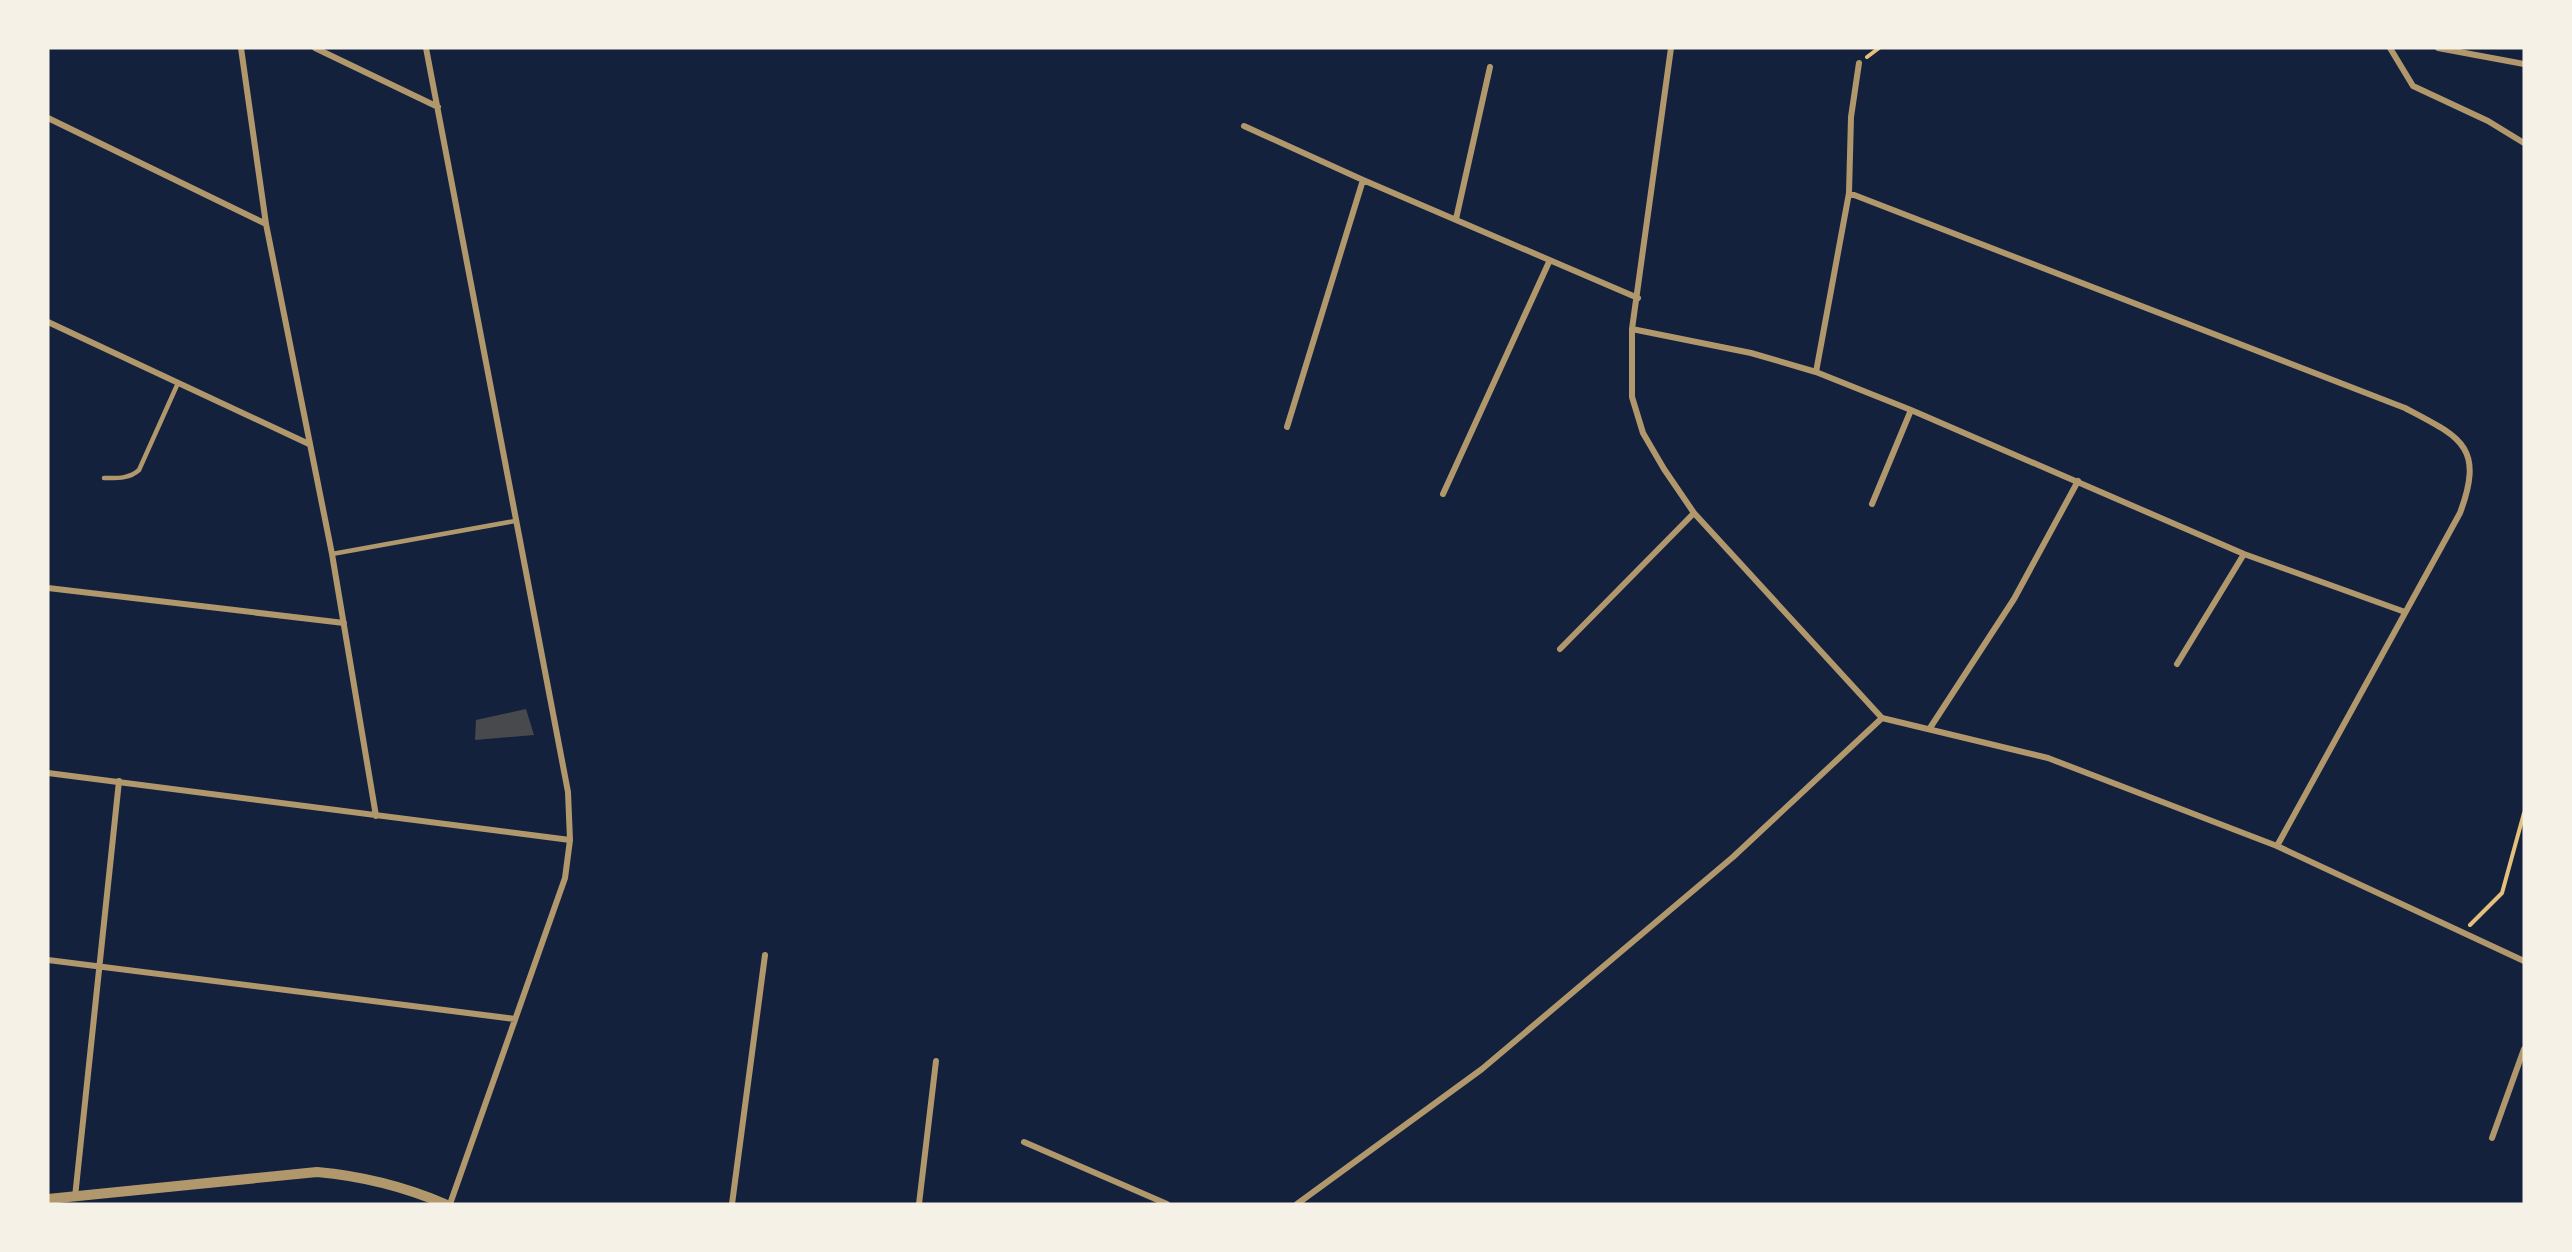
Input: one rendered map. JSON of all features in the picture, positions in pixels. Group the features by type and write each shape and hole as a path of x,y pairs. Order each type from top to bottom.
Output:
{"street":[{"path":"241,48 266,224 332,554 376,816"},
{"path":"315,48 438,107"},
{"path":"426,48 568,792 570,840 565,878 450,1204"},
{"path":"1671,48 1632,329 1632,397 1643,432 1664,469 1694,513 1882,718 2048,758 2277,846 2524,961"},
{"path":"2390,48 2413,86 2488,121 2524,143"},
{"path":"2438,48 2524,63"},
{"path":"1816,372 1849,193 1852,106 1859,63"},
{"path":"1456,219 1491,68"},
{"path":"48,118 266,224"},
{"path":"1244,126 1549,262 1638,298"},
{"path":"1287,427 1363,180"},
{"path":"1849,193 2405,408 2446,429 2464,445 2471,467 2469,487 2460,513 2277,846"},
{"path":"1443,494 1549,262"},
{"path":"48,322 309,444"},
{"path":"1632,329 1751,353 1816,372 2078,481 2244,554 2405,612"},
{"path":"1872,504 1911,410"},
{"path":"1930,728 2014,599 2078,481"},
{"path":"1560,649 1694,513"},
{"path":"2177,664 2244,554"},
{"path":"48,588 344,623"},
{"path":"1298,1204 1482,1069 1733,857 1882,718"},
{"path":"48,772 570,840"},
{"path":"75,1197 119,781"},
{"path":"732,1204 765,955"},
{"path":"48,960 515,1019"},
{"path":"2492,1138 2524,1049"},
{"path":"919,1204 936,1061"},
{"path":"1024,1142 1167,1204"},
{"path":"48,1199 317,1172 354,1175 390,1184 445,1204"}],"lane":[{"path":"104,478 134,475 139,470 178,383"},
{"path":"332,554 515,521"}],"path":[{"path":"2463,932 2502,893 2522,828 2524,813"}],"building":[{"path":"526,709 534,735 475,740 476,720"}]}
